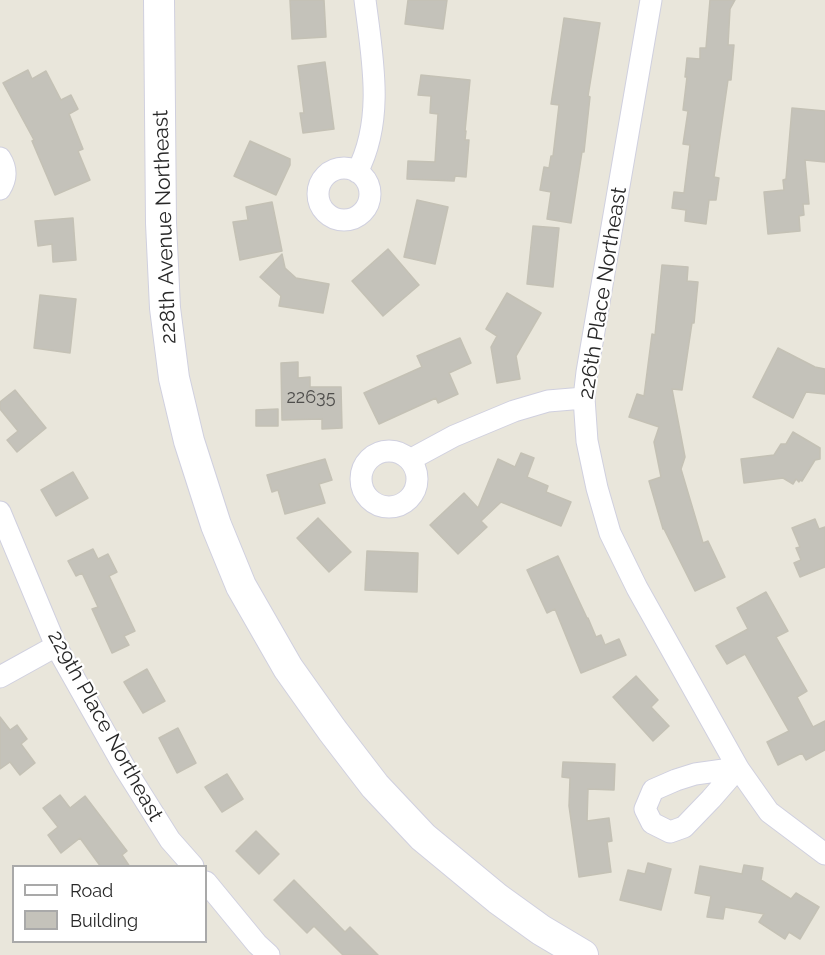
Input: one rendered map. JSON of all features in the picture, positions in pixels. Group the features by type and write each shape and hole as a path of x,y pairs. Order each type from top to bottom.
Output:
{"main road":[{"name":"228th Avenue Northeast","path":"159,0 161,223 165,308 174,378 189,441 216,525 241,586 288,668 375,786 423,837 498,900 541,930 583,955"}],"street":[{"path":"357,172 363,161 371,132 374,100 374,69 364,0"},
{"name":"226th Place Northeast","path":"651,0 589,360 584,398 587,441 610,533 637,588 738,768 769,812 823,849"},
{"path":"0,158 5,166 6,174 0,189"},
{"path":"411,460 454,436 514,411 548,401 584,398"},
{"name":"229th Place Northeast","path":"0,512 56,646 126,770 170,840 191,865"},
{"path":"0,677 56,646"},
{"path":"207,883 257,944 269,955"}],"building":[{"path":"290,0 324,0 326,37 292,39"},
{"path":"408,0 447,0 443,29 405,24"},
{"path":"710,0 735,0 730,9 728,45 734,45 731,80 728,80 714,177 719,178 716,200 709,200 706,224 685,221 686,210 672,208 674,192 684,193 690,145 683,144 688,111 683,110 687,58 700,59 700,48 706,48"},
{"path":"564,18 600,23 588,96 590,97 584,152 582,152 571,223 547,219 551,192 540,190 544,167 549,168 551,156 553,156 559,105 551,104"},
{"path":"325,62 334,129 303,133 300,113 304,113 298,66"},
{"path":"28,70 32,79 46,71 61,100 71,95 78,109 69,114 83,149 78,151 90,180 55,195 32,141 34,140 3,83"},
{"path":"421,75 470,80 465,131 465,140 469,140 466,177 455,176 454,181 407,179 408,161 435,162 438,114 430,113 431,96 418,95"},
{"path":"792,108 825,111 825,162 805,160 809,204 803,204 804,215 799,216 800,231 768,234 764,192 784,190 783,180 786,179"},
{"path":"250,141 290,159 290,165 276,195 234,176"},
{"path":"417,200 448,207 435,264 404,257"},
{"path":"272,202 282,251 240,260 233,222 248,220 246,207"},
{"path":"73,218 76,260 53,262 52,244 38,246 35,221"},
{"path":"533,226 559,228 553,287 527,284"},
{"path":"388,249 419,285 383,316 352,281"},
{"path":"282,254 285,268 296,278 329,284 323,313 279,306 281,296 260,277"},
{"path":"662,265 688,267 687,281 698,282 694,323 692,323 682,390 672,389 685,457 681,469 703,543 708,541 725,577 695,591 663,529 649,481 661,477 654,442 659,427 629,417 637,394 644,396 652,334 655,335"},
{"path":"507,293 541,313 516,356 520,379 497,383 491,347 497,336 486,329"},
{"path":"40,295 76,299 70,353 34,348"},
{"path":"460,338 471,363 449,373 458,394 438,403 436,398 379,424 364,393 422,367 417,356"},
{"path":"778,348 815,367 825,369 825,394 806,392 793,418 753,397"},
{"path":"298,362 298,378 310,377 310,387 341,387 342,428 322,429 322,419 282,420 281,363"},
{"path":"15,390 46,428 17,452 7,440 18,431 0,409 0,402"},
{"path":"278,409 278,426 256,426 256,410"},
{"path":"793,432 820,448 820,459 815,460 802,481 799,482 796,479 793,484 783,478 744,483 741,459 774,455 781,444 786,444"},
{"path":"521,453 534,458 527,477 548,486 546,492 571,502 561,526 501,502 481,521 487,527 458,554 430,525 464,493 478,508 498,459 515,467"},
{"path":"325,459 332,480 319,484 325,503 285,514 278,490 272,492 267,475"},
{"path":"73,472 88,498 56,516 41,490"},
{"path":"318,518 351,552 329,572 297,538"},
{"path":"815,519 819,529 825,527 825,567 800,577 794,563 801,560 796,548 800,547 792,528"},
{"path":"93,549 98,559 108,554 117,572 109,576 135,631 124,636 129,645 112,653 92,609 98,607 82,573 76,576 68,561"},
{"path":"367,551 418,553 417,592 365,590"},
{"path":"558,556 596,637 601,635 605,645 619,639 626,655 581,673 555,609 547,613 527,570"},
{"path":"766,592 788,631 776,637 807,691 797,697 813,727 825,721 825,750 806,760 802,753 778,765 767,742 789,731 745,654 727,664 716,646 748,629 737,608"},
{"path":"147,669 165,701 143,713 124,682"},
{"path":"636,676 658,700 651,707 669,726 653,741 613,697"},
{"path":"0,717 10,730 17,725 27,739 21,744 35,763 20,775 10,762 0,769"},
{"path":"178,728 196,763 177,773 159,738"},
{"path":"563,762 615,764 614,790 588,789 587,821 609,818 612,841 607,842 611,872 579,877 569,806 570,778 562,777"},
{"path":"227,774 243,799 222,812 205,787"},
{"path":"60,795 70,808 85,796 127,851 122,855 129,865 100,865 80,838 61,853 48,835 58,827 43,808"},
{"path":"256,831 279,854 259,874 236,851"},
{"path":"648,863 671,869 661,910 620,900 628,870 645,874"},
{"path":"744,865 763,868 761,880 791,899 796,893 819,907 800,939 789,932 785,939 759,922 764,914 725,907 723,919 707,917 711,896 695,893 700,866 742,874"},
{"path":"294,880 345,932 350,927 378,955 343,955 314,926 307,933 274,900"}]}
